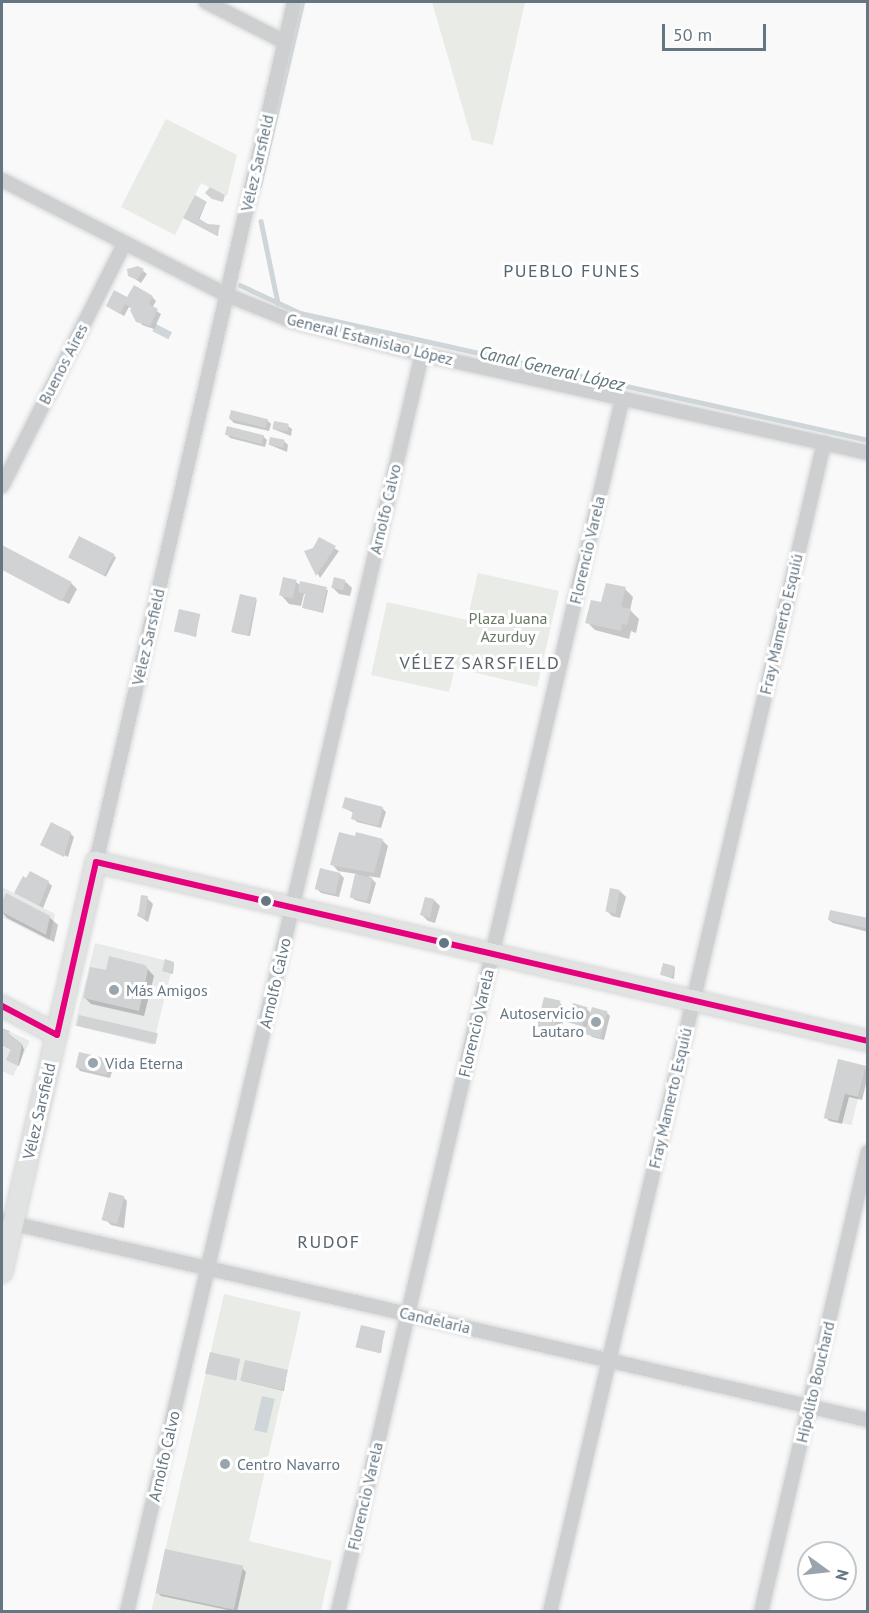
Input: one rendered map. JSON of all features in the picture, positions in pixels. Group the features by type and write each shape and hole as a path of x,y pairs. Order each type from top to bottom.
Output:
{"main road":[{"path":"96,862 867,1041"},
{"name":"Vélez Sarsfield","path":"2,1272 7,1222 57,1035 96,862"},
{"path":"2,1006 57,1035"}],"street":[{"path":"206,2 285,42"},
{"name":"Vélez Sarsfield","path":"96,862 294,2"},
{"name":"General Estanislao López","path":"2,180 227,295 292,321 422,354 622,400 867,453"},
{"name":"Buenos Aires","path":"2,486 125,243"},
{"name":"Arnolfo Calvo","path":"127,1611 422,354"},
{"name":"Florencio Varela","path":"338,1611 622,400"},
{"name":"Fray Mamerto Esquiú","path":"550,1611 824,443"},
{"path":"2,453 15,460"},
{"name":"Hipólito Bouchard","path":"761,1611 810,1407 867,1152"},
{"name":"Candelaria","path":"7,1222 867,1420"}],"shaded area":[{"path":"156,324 172,332 168,339 152,331"},
{"path":"2,887 55,914 49,941 2,917"},
{"path":"95,943 174,963 153,1045 74,1025"},
{"path":"2,1028 30,1041 13,1076 2,1071"},
{"path":"838,1059 866,1066 851,1125 823,1118"},
{"path":"262,1396 275,1399 267,1433 254,1430"}],"green space":[{"path":"432,2 525,2 493,145 472,140"},
{"path":"166,119 237,155 227,196 201,183 175,235 121,207"},
{"name":"Plaza Juana Azurduy","path":"478,573 559,591 537,687 455,668 449,692 371,675 387,602 467,620"},
{"name":"Centro Navarro","path":"224,1294 301,1312 249,1541 332,1561 321,1611 151,1612"}],"building":[{"path":"210,187 225,195 223,202 212,199 205,193"},
{"path":"195,195 207,202 198,218 208,224 220,225 217,236 183,218"},
{"path":"138,266 144,269 137,280 128,276 127,269"},
{"path":"134,285 153,296 149,304 158,309 150,326 136,322 130,310 132,308 125,304 120,314 106,306 114,290 127,297"},
{"path":"231,410 268,419 266,428 229,419"},
{"path":"274,421 289,424 287,432 272,429"},
{"path":"227,426 264,435 262,444 225,435"},
{"path":"270,437 285,440 283,448 268,445"},
{"path":"79,536 115,554 104,576 68,557"},
{"path":"319,537 336,546 316,576 304,551 313,548"},
{"path":"2,545 72,582 61,602 2,570"},
{"path":"283,577 297,580 293,598 279,596"},
{"path":"334,577 346,580 343,591 331,588"},
{"path":"300,581 327,587 322,612 302,608 305,594 298,592"},
{"path":"606,583 626,587 621,607 631,609 627,625 622,624 621,631 585,623 591,600 601,602"},
{"path":"240,594 257,598 248,636 231,632"},
{"path":"179,609 200,614 195,636 174,631"},
{"path":"345,797 383,807 378,826 351,819 353,811 342,808"},
{"path":"51,822 71,832 64,857 40,845"},
{"path":"339,832 355,836 356,832 383,839 374,873 330,865"},
{"path":"320,868 340,873 335,894 315,889"},
{"path":"30,871 49,881 39,906 14,893 23,876 26,878"},
{"path":"355,874 373,878 367,901 350,897"},
{"path":"610,888 620,890 615,913 605,912"},
{"path":"6,893 50,916 46,935 2,912 2,901"},
{"path":"141,895 148,896 145,918 138,917"},
{"path":"425,897 434,899 430,918 420,915"},
{"path":"830,910 868,918 866,928 828,920"},
{"name":"Más Amigos","path":"109,956 145,965 148,969 139,1011 83,998 90,967 106,970"},
{"path":"165,959 174,962 172,973 162,971"},
{"path":"663,963 675,966 672,978 660,975"},
{"path":"544,997 561,1001 554,1030 537,1026"},
{"path":"573,1003 587,1007 582,1026 567,1022"},
{"name":"Autoservicio Lautaro","path":"592,1007 607,1011 600,1038 585,1034"},
{"path":"79,1015 158,1033 155,1044 77,1026"},
{"path":"2,1028 10,1031 8,1034 22,1044 18,1066 6,1060 11,1049 2,1045"},
{"name":"Vida Eterna","path":"79,1052 110,1059 107,1075 75,1068"},
{"path":"838,1059 866,1066 858,1097 845,1094 838,1121 824,1118"},
{"path":"109,1192 124,1196 117,1224 101,1220"},
{"path":"361,1325 385,1331 380,1353 355,1347"},
{"path":"210,1352 240,1359 235,1380 205,1373"},
{"path":"245,1360 288,1370 283,1390 240,1380"},
{"path":"165,1549 243,1566 234,1610 156,1593"}],"waterway":[{"path":"259,186 302,2"},
{"path":"261,221 278,303"},
{"name":"Canal General López","path":"240,285 300,313 868,440"}],"transit line":[{"path":"2,1006 57,1035 96,862 868,1041"}],"place":[{"name":"Más Amigos","path":"114,990"},
{"name":"Autoservicio Lautaro","path":"596,1022"},
{"name":"Vida Eterna","path":"93,1063"},
{"name":"Centro Navarro","path":"225,1464"}],"district":[{"name":"PUEBLO FUNES","path":"572,271"},
{"name":"VÉLEZ SARSFIELD","path":"480,663"},
{"name":"RUDOF","path":"329,1242"}]}
